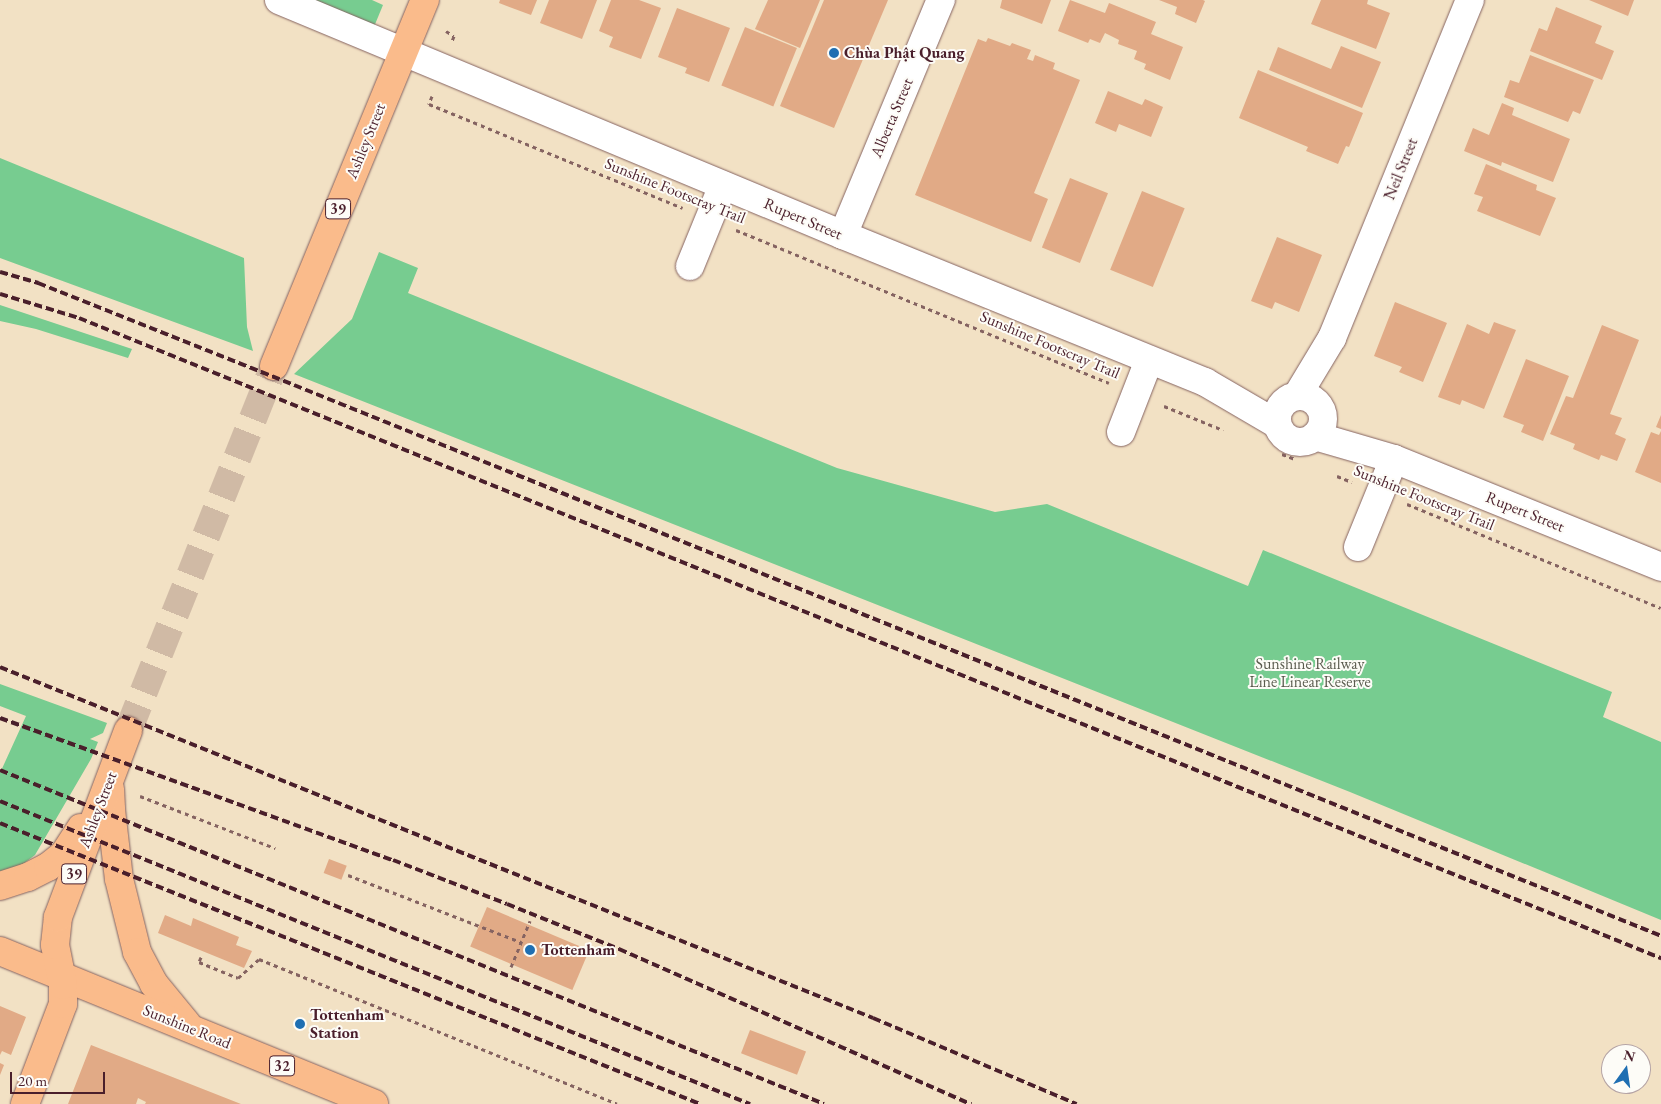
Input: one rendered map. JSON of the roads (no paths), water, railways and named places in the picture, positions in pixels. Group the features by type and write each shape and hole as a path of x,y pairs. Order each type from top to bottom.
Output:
{"main road":[{"name":"Ashley Street","path":"274,366 425,0"},
{"name":"Ashley Street","path":"62,976 56,955 54,936 58,918 121,784 128,731"},
{"name":"39","path":"0,886 40,872 64,854 121,784"},
{"path":"121,784 110,810 119,879 135,947 154,984 191,1029"},
{"name":"Sunshine Road","path":"0,951 374,1104"},
{"name":"39","path":"25,1104 60,1015 64,995 62,976"}],"street":[{"name":"Rupert Street","path":"279,0 723,186 1149,360 1205,382 1303,414 1391,458 1661,567"},
{"name":"Alberta Street","path":"843,235 941,0"},
{"name":"Neil Street","path":"1303,414 1332,338 1470,0"},
{"path":"690,266 723,186"},
{"path":"1121,432 1149,360"},
{"path":"1358,547 1380,494 1391,458"}],"tunnel":[{"path":"128,731 274,366"}],"railway":[{"path":"0,272 38,283 294,385 1661,936"},
{"path":"0,294 79,318 1661,958"},
{"path":"0,667 873,1018 1077,1104"},
{"path":"0,718 393,860 507,904 619,949 971,1104"},
{"path":"0,770 824,1104"},
{"path":"0,801 750,1104"},
{"path":"0,823 700,1104"}],"place":[{"name":"Chùa Phật Quang","path":"834,53"},
{"name":"Tottenham","path":"530,950"},
{"name":"Tottenham Station","path":"300,1024"}],"park label":[{"name":"Sunshine Railway Line Linear Reserve","path":"1310,673"}]}
